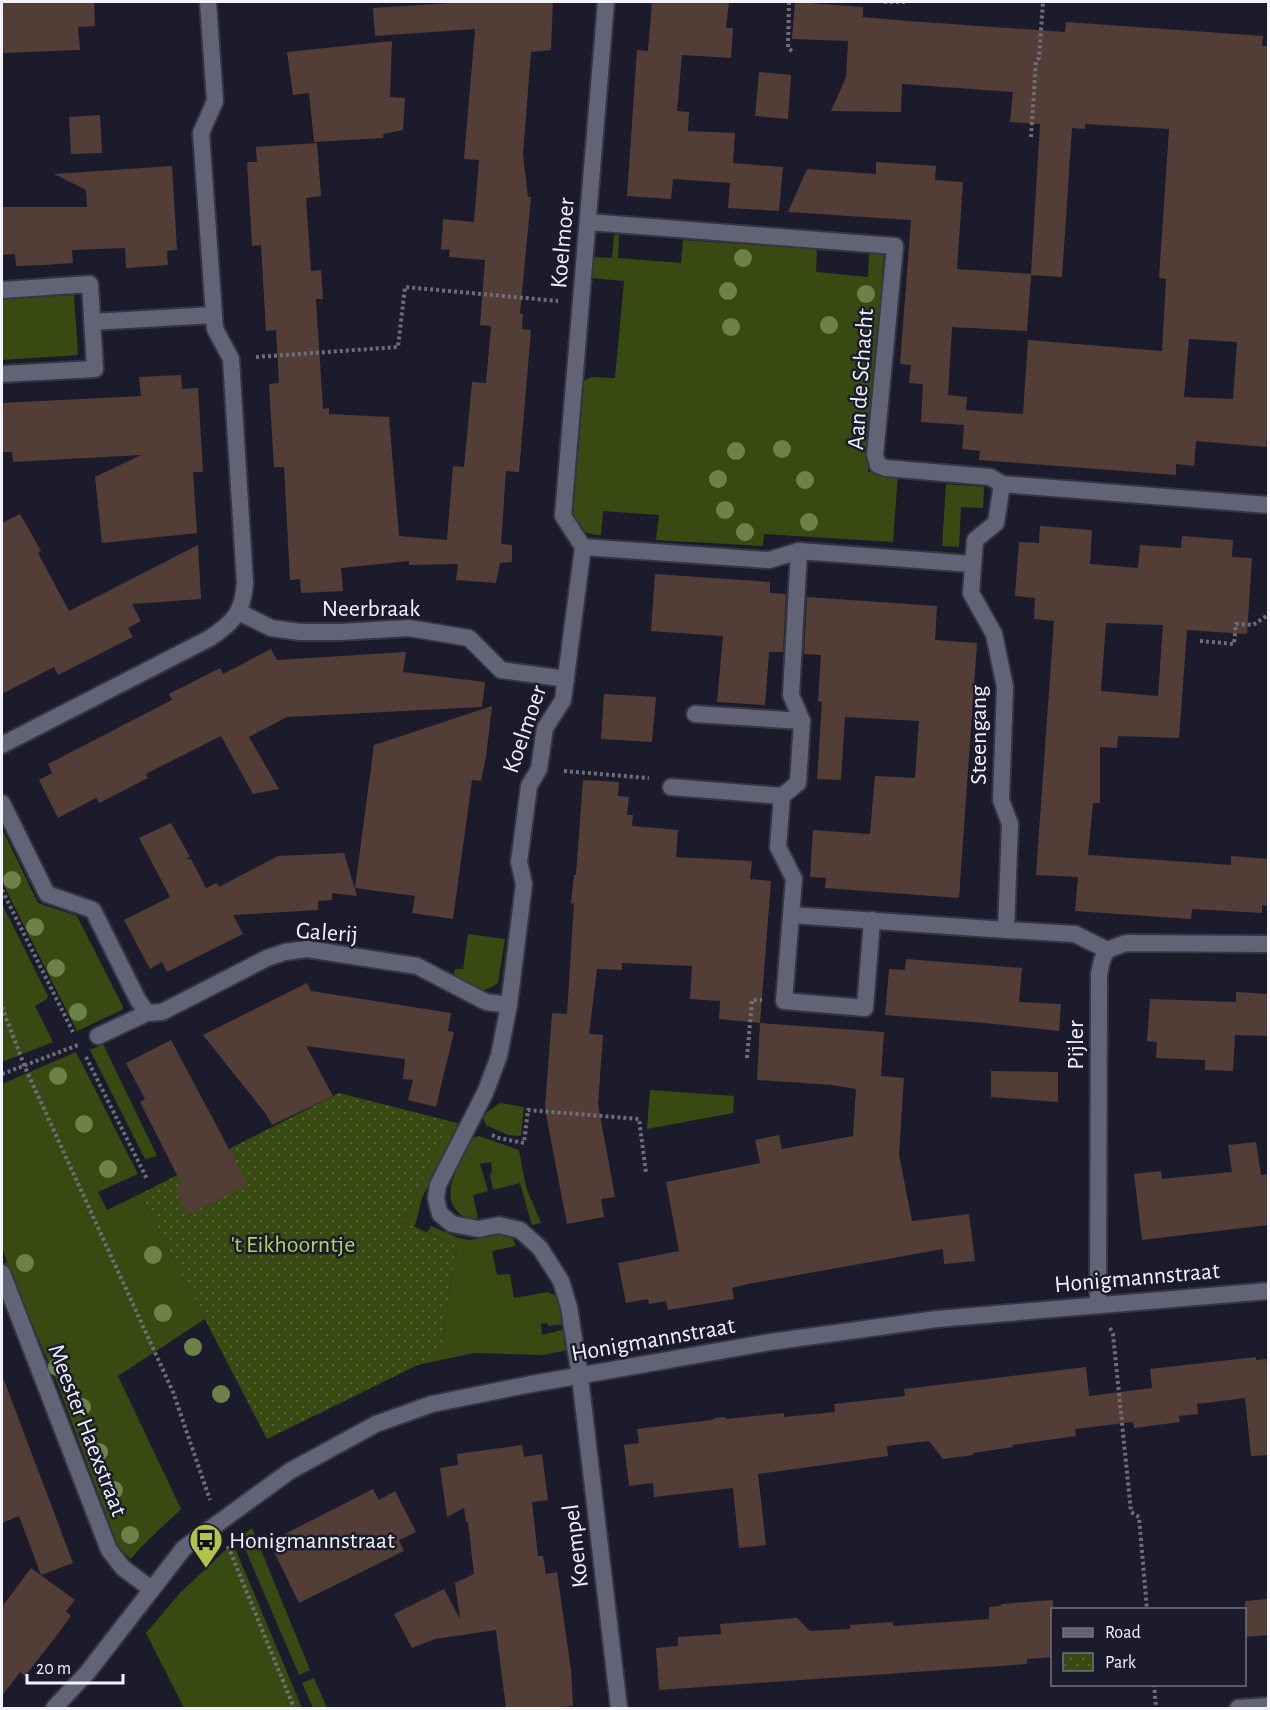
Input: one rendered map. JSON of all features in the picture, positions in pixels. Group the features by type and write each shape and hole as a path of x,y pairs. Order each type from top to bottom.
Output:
{"street":[{"path":"2,745 210,638 228,626 239,612 244,597 231,359 215,329 201,133 214,101 208,2"},
{"name":"Koelmoer","path":"580,1377 569,1307 561,1281 540,1248 520,1230 499,1225 463,1228 452,1224 441,1214 436,1198 438,1185 470,1124 499,1056 509,1005 524,884 519,862 529,786 539,769 545,728 563,700 566,679 583,547 563,516 606,2"},
{"name":"Aan de Schacht","path":"588,222 895,246 875,455 878,465 886,468 990,477 1002,484 1269,505"},
{"path":"2,290 90,284 95,369 2,375"},
{"path":"92,322 214,315"},
{"name":"Steengang","path":"1002,484 996,523 975,540 971,593 994,634 1005,687 1001,800 1010,824 1006,930"},
{"path":"583,547 769,560 800,551 972,564"},
{"path":"671,787 782,796 798,783 802,721 790,696 800,551"},
{"name":"Neerbraak","path":"239,612 271,628 300,632 410,628 469,638 501,670 566,679"},
{"path":"695,714 802,721"},
{"path":"782,796 778,847 794,879 783,1001 866,1008 872,920"},
{"path":"2,803 47,894 93,910 138,1000 147,1013"},
{"path":"791,915 1075,934 1107,950 1126,943 1269,944"},
{"name":"Galerij","path":"98,1036 147,1013 162,1012 267,958 285,952 307,949 417,966 486,1002 509,1005"},
{"name":"Pijler","path":"1098,1304 1099,974 1107,950"},
{"name":"Meester Haexstraat","path":"2,1274 109,1550 123,1568 150,1588"},
{"name":"Honigmannstraat","path":"54,1708 87,1672 150,1588 184,1548 290,1471 376,1424 432,1404 770,1342 904,1324 1098,1304 1269,1291"},
{"name":"Koempel","path":"580,1377 619,1708"},
{"path":"1238,1708 1269,1706"}],"path":[{"path":"789,2 788,48 792,51"},
{"path":"884,2 908,2"},
{"path":"1031,137 1043,2"},
{"path":"231,359 398,347 405,287 581,303"},
{"path":"1200,641 1234,644 1236,624 1253,625 1269,615"},
{"path":"539,769 660,779 671,787"},
{"path":"747,1058 752,1000 783,1001"},
{"path":"2,1007 24,1065 173,1392 218,1522 294,1708"},
{"path":"2,1074 98,1036"},
{"path":"470,1124 500,1138 524,1143 528,1110 639,1119 646,1173"},
{"path":"1098,1304 1113,1334 1131,1512 1139,1517 1147,1608"},
{"path":"1154,1686 1156,1708"}],"green space":[{"path":"614,235 619,235 618,258 681,263 683,240 817,249 816,272 868,277 869,253 884,254 868,472 898,475 893,542 764,534 763,546 656,540 659,515 603,511 601,535 586,532 577,524 573,514 584,381 591,377 615,378 624,281 590,278 592,257 612,258"},
{"path":"74,295 78,355 2,360 2,299"},
{"path":"946,484 984,487 983,508 961,507 959,547 942,546"},
{"path":"2,829 38,903 77,916 123,1007 120,1011 77,1031 2,882"},
{"path":"2,904 48,996 35,1006 53,1042 2,1062"},
{"path":"468,934 505,939 498,983 490,988 474,989 454,974 455,969 463,969"},
{"path":"103,1044 157,1156 146,1159 144,1157 90,1050"},
{"path":"76,1052 138,1174 98,1192 107,1210 140,1194 205,1319 118,1376 181,1509 131,1559 118,1547 55,1377 13,1280 2,1273 2,1265 7,1262 2,1247 2,1084"},
{"path":"650,1090 734,1096 733,1113 647,1129"},
{"name":"'t Eikhoorntje","path":"339,1093 449,1121 404,1222 457,1246 440,1354 267,1439 140,1194"},
{"path":"500,1103 524,1107 521,1136 508,1135 486,1125 483,1118 486,1113"},
{"path":"449,1121 458,1123 423,1196 414,1227 404,1222"},
{"path":"479,1136 519,1150 526,1187 541,1223 532,1225 520,1183 493,1190 490,1174 492,1172 491,1162 480,1164 488,1191 473,1195 478,1218 467,1218 457,1211 452,1203 451,1185 472,1138"},
{"path":"431,1226 469,1240 505,1234 513,1239 516,1246 492,1251 497,1275 510,1274 514,1298 548,1292 558,1297 564,1324 548,1326 547,1323 541,1324 542,1335 565,1329 568,1350 543,1355 474,1353 417,1365 440,1353 457,1246 427,1232"},
{"path":"252,1528 310,1670 299,1675 240,1537"},
{"path":"233,1543 302,1708 184,1708 146,1633 180,1593"},
{"path":"314,1678 327,1708 313,1708 302,1683"}],"building":[{"path":"2,2 94,2 95,26 78,27 80,50 2,53"},
{"path":"467,2 553,2 551,50 531,52 523,154 528,197 531,197 520,314 523,314 522,329 531,330 519,472 506,471 501,544 512,545 512,562 500,563 496,583 456,580 458,564 409,565 409,561 341,568 343,591 301,593 300,579 290,580 284,467 274,467 269,384 279,383 276,330 266,331 261,245 252,246 247,162 257,162 256,147 317,143 321,196 306,198 311,271 321,270 323,299 316,299 323,409 329,408 329,414 389,417 399,536 447,540 453,466 464,467 472,382 486,383 491,326 480,325 485,260 449,257 450,249 441,250 443,219 474,222 479,160 464,159 475,29 375,36 373,8"},
{"path":"652,2 729,2 726,28 733,28 731,58 682,55 677,111 689,112 688,131 735,133 733,163 783,167 779,211 728,208 730,183 673,179 671,199 627,196 637,50 648,51"},
{"path":"795,2 863,7 863,17 908,21 1065,32 1066,22 1263,36 1262,46 1269,46 1269,414 1266,447 1196,441 1194,466 1176,464 1176,475 979,460 980,451 962,449 964,425 921,422 923,384 909,383 911,365 900,364 911,220 788,212 807,169 876,174 876,162 936,166 935,180 963,182 957,269 1031,274 1040,124 1010,122 1013,92 902,84 901,112 831,111 846,77 848,41 792,39","holes":["1085,124 1169,129 1159,278 1166,279 1162,351 1028,340 1023,414 966,410 967,397 948,395 952,327 1027,331 1031,275 1062,277 1072,128 1085,129","1189,339 1237,342 1233,399 1184,397"]},
{"path":"392,41 390,97 405,98 403,130 383,134 383,138 314,142 309,93 293,95 287,52"},
{"path":"759,72 791,75 788,119 755,116"},
{"path":"100,115 102,153 71,154 69,117"},
{"path":"172,166 177,250 167,251 168,265 126,268 125,248 72,250 73,263 44,265 16,266 15,254 2,255 2,207 87,207 86,190 54,174"},
{"path":"181,375 182,389 198,388 203,472 193,472 197,533 102,543 95,477 141,455 13,462 12,452 2,452 2,403 141,396 139,377"},
{"path":"20,514 41,551 38,553 69,611 198,545 201,599 132,604 141,621 128,628 133,637 58,675 54,667 2,694 2,523"},
{"path":"1040,526 1092,530 1090,564 1138,568 1140,545 1181,548 1182,536 1233,540 1232,557 1252,558 1247,634 1187,630 1179,738 1118,736 1117,748 1100,747 1100,803 1093,803 1088,855 1231,865 1231,856 1269,859 1269,906 1262,905 1262,913 1192,909 1191,919 1075,911 1078,877 1036,875 1054,621 1034,619 1035,598 1015,596 1019,542 1039,543","holes":["1106,623 1163,625 1158,696 1101,691"]},
{"path":"655,574 770,582 770,593 786,594 783,652 769,652 765,705 717,702 723,636 651,631"},
{"path":"807,597 937,606 935,640 977,643 959,898 825,888 826,878 810,877 813,830 870,834 875,776 915,778 919,721 845,717 841,780 817,779 822,702 818,701 821,655 804,654"},
{"path":"271,649 277,660 406,652 403,672 485,682 482,707 287,717 249,737 279,789 253,794 221,736 146,774 148,778 99,803 96,798 58,818 39,780 52,773 48,764 172,700 169,694 220,668 223,674"},
{"path":"604,694 656,697 652,742 601,739"},
{"path":"492,706 481,781 472,780 453,919 412,913 415,896 355,888 374,745"},
{"path":"583,780 619,782 618,796 629,797 627,815 633,815 632,826 678,830 676,857 752,861 750,879 771,881 760,1023 719,1019 720,1001 690,999 692,966 622,963 622,970 597,969 589,1034 603,1035 598,1104 615,1197 601,1199 604,1217 567,1224 545,1109 552,1013 567,1014 574,903 571,904 574,875 576,875"},
{"path":"171,823 190,857 185,859 191,859 206,888 217,883 219,887 278,856 344,853 357,896 332,893 332,900 318,901 318,910 233,915 243,934 167,972 162,962 150,969 124,920 170,897 139,838"},
{"path":"906,959 1022,968 1019,1002 1061,1004 1059,1031 885,1015 889,969 905,970"},
{"path":"307,983 311,991 451,1013 448,1031 454,1032 436,1107 408,1100 413,1080 403,1079 405,1059 306,1046 333,1096 272,1125 266,1114 203,1035"},
{"path":"1236,992 1269,994 1269,1036 1235,1035 1233,1071 1205,1070 1205,1060 1156,1058 1157,1042 1147,1041 1150,999 1236,1002"},
{"path":"760,1023 884,1032 881,1076 904,1078 899,1155 912,1221 969,1214 975,1261 944,1264 943,1249 748,1284 732,1288 734,1299 668,1310 666,1301 649,1304 648,1299 626,1303 618,1263 679,1251 666,1182 760,1163 755,1140 779,1135 782,1149 853,1136 856,1089 832,1085 757,1080"},
{"path":"171,1040 247,1183 188,1215 175,1188 182,1185 140,1102 145,1099 126,1063"},
{"path":"991,1071 1058,1072 1058,1102 991,1097"},
{"path":"1256,1142 1261,1175 1268,1174 1268,1225 1142,1240 1134,1174 1161,1171 1162,1179 1232,1172 1228,1145"},
{"path":"1256,1357 1256,1360 1266,1359 1269,1377 1269,1455 1251,1456 1245,1398 1197,1404 1198,1414 1179,1416 1180,1422 1134,1428 1133,1422 1075,1429 1076,1436 1012,1445 1013,1447 973,1453 973,1455 943,1459 929,1441 887,1446 888,1456 758,1474 766,1545 739,1548 733,1488 654,1497 653,1483 629,1486 624,1445 639,1443 637,1429 724,1417 727,1419 784,1413 784,1417 835,1412 834,1404 905,1396 904,1389 1086,1367 1089,1396 1152,1388 1150,1369"},
{"path":"4,1380 73,1563 41,1575 19,1516 2,1523 2,1381"},
{"path":"522,1445 524,1457 542,1454 548,1500 532,1502 538,1556 543,1556 546,1574 557,1572 571,1670 573,1706 506,1708 496,1630 435,1639 412,1648 394,1614 444,1589 460,1619 455,1583 474,1574 468,1522 466,1522 464,1508 447,1517 440,1468 458,1465 457,1454"},
{"path":"373,1489 379,1500 395,1491 416,1532 399,1540 404,1551 299,1603 274,1552 290,1544 285,1534"},
{"path":"31,1568 75,1600 66,1611 71,1616 54,1639 25,1676 20,1672 2,1696 2,1607"},
{"path":"1269,1599 1269,1635 1246,1637 1245,1601"},
{"path":"1053,1600 1051,1657 1027,1659 1027,1664 659,1690 656,1648 678,1646 678,1637 721,1634 720,1624 797,1618 810,1631 850,1629 850,1625 893,1622 893,1626 989,1619 989,1607 1001,1606 1001,1604"}],"place":[{"name":"Honigmannstraat","path":"206,1569"}]}
